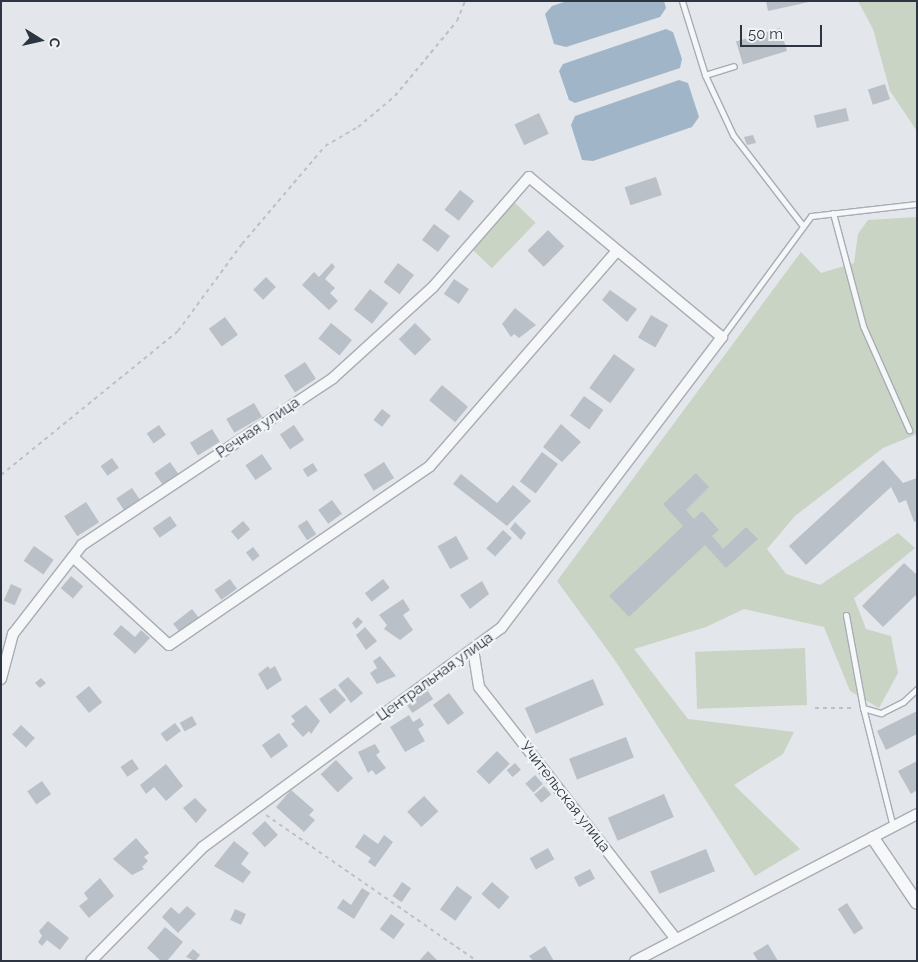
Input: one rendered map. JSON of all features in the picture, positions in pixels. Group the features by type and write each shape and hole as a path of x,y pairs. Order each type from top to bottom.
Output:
{"street":[{"name":"Речная улица","path":"1,679 13,634 82,545 333,378 433,286 529,177 617,252"},
{"path":"73,557 169,644 430,466 617,252 722,337"},
{"name":"Центральная улица","path":"91,961 202,848 501,628 722,337"},
{"name":"Учительская улица","path":"473,649 479,687 675,938"},
{"path":"635,961 675,938 917,814"},
{"path":"873,838 917,903"}],"lane":[{"path":"682,1 705,75 733,135 804,226"},
{"path":"705,75 734,66"},
{"path":"722,337 811,216 917,204"},
{"path":"833,213 864,326 909,430"},
{"path":"846,615 863,708 893,827"},
{"path":"863,708 882,712 903,702 917,689"}],"path":[{"path":"1,475 178,331 242,244 325,146 358,127 395,96 458,21 465,1"},
{"path":"815,708 863,708"},
{"path":"256,808 477,961"}],"green space":[{"path":"858,1 917,1 917,131 890,91 873,29"},
{"path":"514,202 536,223 492,268 470,247"},
{"path":"917,217 917,434 883,448 795,516 767,549 786,574 820,585 898,533 915,548 854,598 866,629 891,636 898,673 879,708 850,691 824,627 744,609 706,627 634,649 688,719 794,732 783,754 734,785 800,849 755,876 614,659 557,581 801,252 821,273 854,263 858,234 868,220"},
{"path":"805,648 807,705 697,709 695,652"}],"water":[{"path":"567,1 664,1 666,8 660,17 566,47 554,44 545,14 552,6"},
{"path":"666,29 673,32 682,59 680,68 575,103 569,100 559,71 563,64"},
{"path":"679,80 688,83 699,117 692,127 593,161 582,160 571,125 575,116"}],"building":[{"path":"766,1 809,1 809,2 768,11"},
{"path":"780,28 787,51 743,64 736,41"},
{"path":"885,84 890,99 873,105 868,90"},
{"path":"846,108 849,121 817,128 814,115"},
{"path":"539,113 549,134 524,145 515,124"},
{"path":"753,135 756,143 747,145 744,137"},
{"path":"656,177 662,195 630,205 625,187"},
{"path":"460,190 474,201 459,221 445,210"},
{"path":"434,224 450,236 438,252 422,240"},
{"path":"548,230 564,246 544,267 527,251"},
{"path":"332,263 335,267 325,279 335,288 330,293 338,301 329,310 302,285 314,272 319,277"},
{"path":"398,263 414,275 400,294 384,282"},
{"path":"266,277 276,287 263,300 253,290"},
{"path":"454,279 469,289 459,304 444,294"},
{"path":"370,289 388,303 372,324 354,309"},
{"path":"610,290 637,309 627,322 602,300"},
{"path":"515,308 536,325 519,338 514,334 511,337 502,324"},
{"path":"651,315 668,325 655,348 638,338"},
{"path":"225,317 238,335 222,347 209,329"},
{"path":"331,323 352,340 339,356 318,339"},
{"path":"415,323 431,339 415,356 399,339"},
{"path":"614,354 635,369 610,403 589,388"},
{"path":"305,362 316,379 295,392 284,376"},
{"path":"442,385 468,407 455,422 429,400"},
{"path":"584,396 603,410 589,430 570,415"},
{"path":"254,403 262,417 234,433 226,419"},
{"path":"382,409 391,416 382,427 373,420"},
{"path":"561,424 581,442 562,462 543,447"},
{"path":"159,425 166,435 154,443 147,434"},
{"path":"294,425 304,440 290,449 280,435"},
{"path":"212,429 220,442 198,455 190,443"},
{"path":"542,452 558,464 536,494 520,482"},
{"path":"262,454 272,469 255,480 245,465"},
{"path":"112,458 119,468 107,476 101,466"},
{"path":"883,460 903,483 917,478 917,521 914,522 906,500 899,503 891,487 806,565 789,546"},
{"path":"170,462 179,475 164,486 154,473"},
{"path":"384,462 394,478 374,491 364,475"},
{"path":"313,463 318,471 308,477 303,469"},
{"path":"696,473 709,487 686,510 694,519 702,511 719,530 712,536 723,549 746,527 758,539 726,568 705,545 629,617 609,596 683,526 663,504"},
{"path":"461,474 497,503 513,485 531,501 507,526 453,484"},
{"path":"132,488 140,500 124,510 116,499"},
{"path":"332,500 342,514 328,524 318,510"},
{"path":"86,502 99,522 77,536 64,516"},
{"path":"170,516 177,526 160,538 153,528"},
{"path":"307,520 316,534 307,540 298,526"},
{"path":"243,521 250,529 238,540 231,531"},
{"path":"515,522 526,533 521,540 510,529"},
{"path":"503,530 512,538 495,557 486,549"},
{"path":"456,536 469,559 450,569 438,546"},
{"path":"34,546 54,560 43,575 24,561"},
{"path":"253,547 260,556 253,561 246,553"},
{"path":"904,563 917,575 917,594 883,627 862,606"},
{"path":"71,576 83,586 73,599 61,588"},
{"path":"230,579 237,589 221,600 214,590"},
{"path":"383,579 390,588 372,602 365,593"},
{"path":"482,581 489,594 470,609 460,595"},
{"path":"11,584 22,589 15,605 4,600"},
{"path":"403,599 410,610 403,615 413,630 400,640 384,629 387,625 379,615"},
{"path":"192,609 202,622 183,636 173,624"},
{"path":"358,617 363,622 356,629 352,623"},
{"path":"121,625 135,637 141,630 150,638 135,654 113,634"},
{"path":"365,627 377,641 366,650 356,635"},
{"path":"380,656 396,676 377,684 370,673 377,668 373,661"},
{"path":"268,666 270,669 275,666 282,680 267,690 258,674"},
{"path":"348,677 363,693 351,703 338,685"},
{"path":"41,678 46,683 40,688 35,683"},
{"path":"593,679 604,705 536,734 525,708"},
{"path":"89,686 102,702 89,713 76,697"},
{"path":"335,688 346,700 330,714 319,699"},
{"path":"427,690 433,699 412,713 406,704"},
{"path":"449,693 464,713 448,725 433,705"},
{"path":"306,705 320,721 311,734 309,731 303,737 291,724 295,721 291,716"},
{"path":"917,711 917,734 886,750 877,731"},
{"path":"409,715 413,722 420,718 424,725 418,729 425,741 405,752 390,727"},
{"path":"192,716 197,725 185,732 180,723"},
{"path":"175,723 181,731 167,742 161,734"},
{"path":"21,725 35,738 26,747 12,735"},
{"path":"279,733 288,746 271,758 262,745"},
{"path":"626,737 634,758 577,779 569,759"},
{"path":"375,744 380,752 376,755 386,768 376,775 372,770 368,773 358,752"},
{"path":"497,751 510,764 489,784 476,772"},
{"path":"132,759 139,769 127,777 121,767"},
{"path":"336,760 353,778 338,793 321,774"},
{"path":"917,761 917,790 911,794 898,771"},
{"path":"515,763 521,770 513,777 507,770"},
{"path":"166,764 183,786 166,801 154,787 146,794 140,785"},
{"path":"535,775 543,784 533,793 525,784"},
{"path":"42,781 51,794 36,804 27,791"},
{"path":"544,786 551,794 541,803 534,795"},
{"path":"291,790 314,810 309,815 315,820 304,832 276,807"},
{"path":"664,794 674,817 618,841 608,818"},
{"path":"424,796 438,811 422,827 407,812"},
{"path":"195,798 207,810 196,823 183,808"},
{"path":"265,821 278,835 265,847 252,833"},
{"path":"364,834 378,844 384,835 393,842 375,867 368,862 371,858 355,847"},
{"path":"136,838 149,853 144,857 148,861 142,867 144,869 132,875 113,859"},
{"path":"234,841 249,853 241,864 251,872 243,883 214,866"},
{"path":"548,848 554,859 536,870 530,858"},
{"path":"706,849 715,871 659,894 650,871"},
{"path":"590,869 595,879 579,887 574,877"},
{"path":"100,878 114,896 89,918 79,906 88,899 84,893"},
{"path":"402,882 411,888 402,902 392,896"},
{"path":"492,882 509,897 499,909 482,894"},
{"path":"457,886 472,897 455,921 440,909"},
{"path":"362,888 370,893 354,919 337,908 343,899 351,905"},
{"path":"847,903 863,928 854,934 838,909"},
{"path":"187,906 196,914 178,933 162,917 171,907 179,914"},
{"path":"235,909 246,914 241,925 230,920"},
{"path":"391,914 405,924 394,939 380,929"},
{"path":"48,921 69,938 60,950 47,940 42,946 38,942 42,936 39,931"},
{"path":"165,927 183,942 167,961 161,961 147,948"},
{"path":"768,944 778,961 758,961 753,953"},
{"path":"545,946 554,961 533,961 529,956"},
{"path":"193,949 200,955 195,961 186,957"},
{"path":"428,951 438,961 419,961"}]}
